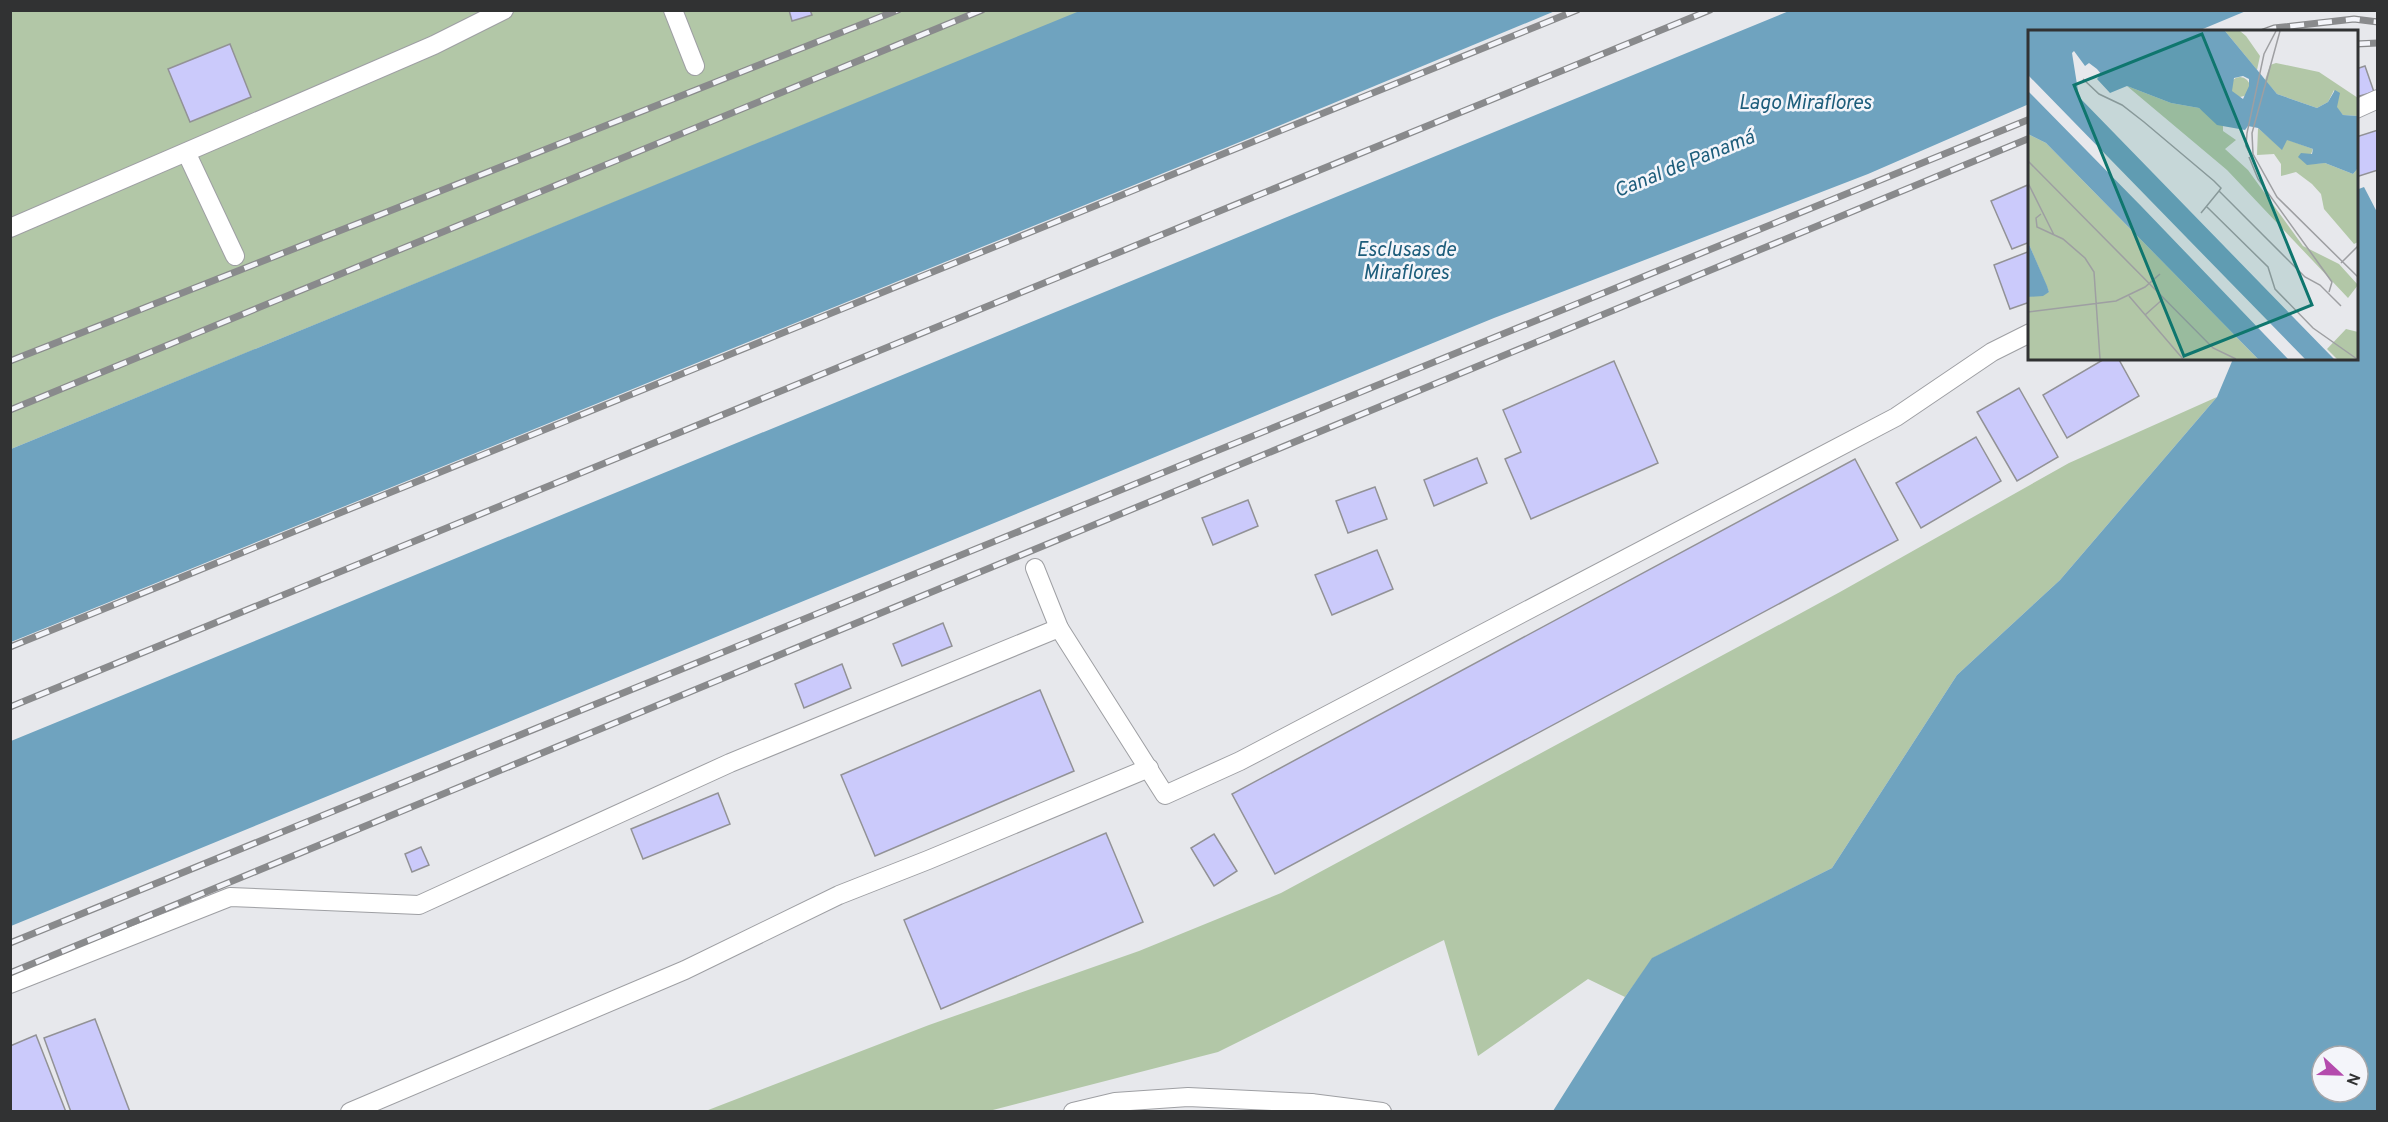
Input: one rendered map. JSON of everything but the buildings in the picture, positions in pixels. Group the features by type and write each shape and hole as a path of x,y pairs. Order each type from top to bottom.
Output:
{"lane":[{"path":"673,10 695,66"},
{"path":"10,228 187,154 434,45 499,11"},
{"path":"2358,108 2378,99"},
{"path":"187,154 235,256"},
{"path":"1035,568 1059,628 1165,795 1240,761 1896,417 1992,352 2028,334"},
{"path":"10,984 230,897 420,905 730,763 1059,628"},
{"path":"350,1112 685,970 838,895 1149,768"},
{"path":"1073,1112 1115,1102 1188,1097 1382,1112"}],"green space":[{"path":"11,11 1082,11 11,449"},
{"path":"2217,397 2060,580 1957,675 1832,868 1653,958 1625,997 1588,979 1478,1056 1444,940 1218,1052 989,1111 703,1112 929,1025 1139,951 1281,893 1840,592 2069,463"}],"water":[{"path":"1082,10 1555,11 1257,135 11,642 11,449"},
{"name":"Esclusas de Miraflores","path":"1789,11 2246,11 2200,30 2028,30 2028,104 1868,174 1494,318 11,926 11,741"},
{"path":"2364,187 2378,214 2377,1111 1553,1111 1652,958 1832,868 1957,675 2060,580 2217,397 2233,360 2358,360 2358,189"}],"railway":[{"path":"10,361 898,10"},
{"path":"10,410 982,10"},
{"path":"10,647 1577,10"},
{"path":"10,707 1710,10"},
{"path":"2268,30 2354,19 2378,22"},
{"path":"2358,44 2378,43"},
{"path":"10,943 2028,120"},
{"path":"10,973 2028,139"}],"water label":[{"name":"Lago Miraflores","path":"1805,102"},
{"name":"Canal de Panamá","path":"1684,163"}]}
